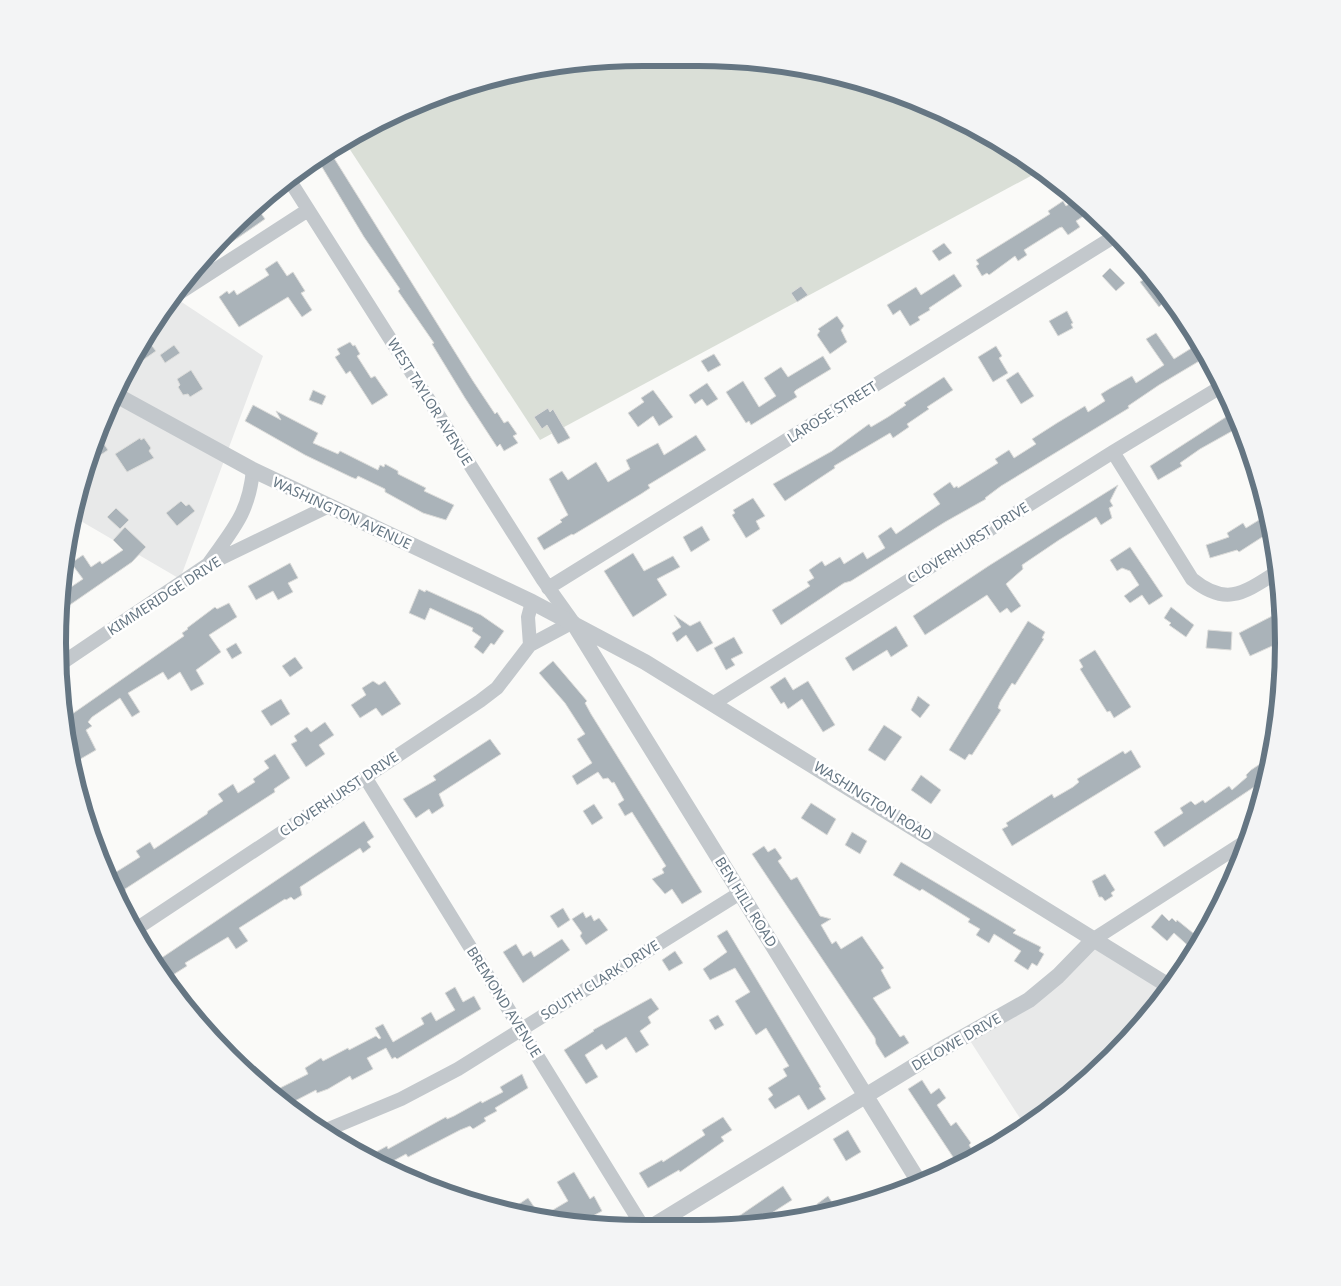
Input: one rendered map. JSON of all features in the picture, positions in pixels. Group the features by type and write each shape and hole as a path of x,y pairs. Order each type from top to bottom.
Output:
{"street":[{"name":"WEST TAYLOR AVENUE","path":"292,185 548,588 573,622"},
{"path":"190,286 308,210"},
{"name":"LAROSE STREET","path":"548,588 1110,239"},
{"name":"CLOVERHURST DRIVE","path":"714,704 1113,452 1216,390"},
{"name":"WASHINGTON AVENUE","path":"122,397 252,470 573,622"},
{"path":"1113,452 1192,579 1206,591 1224,596 1237,595 1271,576"},
{"path":"207,565 243,515 250,492 252,470"},
{"name":"KIMMERIDGE DRIVE","path":"66,660 207,565 327,507"},
{"path":"530,645 528,617 532,602"},
{"name":"CLOVERHURST DRIVE","path":"141,926 497,688 530,645 573,622"},
{"name":"WASHINGTON ROAD","path":"573,622 714,704 1164,983"},
{"name":"BEN HILL ROAD","path":"573,622 916,1177"},
{"name":"BREMOND AVENUE","path":"365,777 639,1220"},
{"name":"DELOWE DRIVE","path":"662,1220 942,1049 1030,1000 1058,976 1094,939 1237,847"},
{"name":"SOUTH CLARK DRIVE","path":"331,1128 401,1099 458,1069 740,893"}],"shaded area":[{"path":"605,67 736,67 811,77 883,97 919,110 953,126 1018,163 1034,174 540,440 349,148 422,110 494,86 530,77"},
{"path":"179,300 263,356 180,579 79,520 97,458 110,422 144,355"},
{"path":"1091,934 1166,980 1132,1023 1106,1051 1049,1101 1021,1121 967,1036 1031,999"}],"building":[{"path":"333,157 473,381 495,414 497,412 504,423 508,421 517,434 513,436 518,443 504,451 500,444 497,447 432,344 434,343 398,291 400,289 364,237 321,165"},
{"path":"1063,201 1066,206 1071,203 1085,215 1076,221 1080,227 1068,235 1062,227 1059,228 1024,250 1027,255 1018,261 1015,256 989,275 987,273 982,276 976,266 979,264 976,260 1050,214 1048,211"},
{"path":"260,212 265,219 229,244 228,243 235,235"},
{"path":"944,243 952,253 939,261 932,251"},
{"path":"277,261 287,276 293,272 305,291 301,293 312,310 302,317 288,297 239,327 219,297 227,291 229,294 234,290 237,295 269,275 265,269"},
{"path":"1110,268 1125,283 1116,291 1102,276"},
{"path":"954,274 962,286 929,308 930,310 918,317 920,320 910,326 900,310 893,315 887,305 916,287 921,295"},
{"path":"1145,279 1156,292 1163,303 1159,307 1140,282"},
{"path":"801,286 808,295 797,302 791,293"},
{"path":"1067,311 1073,323 1071,324 1073,328 1058,336 1049,321"},
{"path":"837,316 844,326 841,330 847,342 830,354 817,335 820,331 818,329"},
{"path":"1156,333 1174,359 1193,347 1200,361 1159,385 1128,406 1129,408 1001,486 986,499 945,522 851,581 844,583 781,625 772,610 810,586 807,582 814,578 809,570 822,561 825,566 840,557 844,564 863,552 867,559 885,548 878,536 891,527 896,534 940,504 933,494 950,482 954,488 957,486 958,488 998,463 995,459 1009,450 1014,458 1036,444 1032,439 1057,423 1085,406 1088,412 1105,401 1101,394 1109,389 1132,376 1136,383 1164,365 1146,339"},
{"path":"350,342 353,346 355,345 360,354 357,356 371,378 375,376 388,395 372,405 350,371 346,374 335,357 340,354 337,349"},
{"path":"151,344 156,351 140,362"},
{"path":"174,345 180,353 165,363 160,355"},
{"path":"996,346 1002,356 999,358 1008,373 993,382 978,357"},
{"path":"714,354 721,365 708,372 701,361"},
{"path":"823,356 831,369 796,390 794,392 797,397 751,425 749,421 746,423 726,392 743,381 759,407 776,396 764,378 781,367 788,377"},
{"path":"191,370 203,389 190,397 188,394 183,395 178,387 180,385 177,379"},
{"path":"1018,372 1034,396 1021,404 1006,380"},
{"path":"944,377 953,390 927,407 929,409 907,424 909,427 893,438 890,433 834,466 835,468 785,501 773,484 832,451 869,424 871,427 888,417 906,405 904,403"},
{"path":"707,383 718,399 707,406 702,399 695,404 689,395"},
{"path":"313,390 326,396 322,405 309,400"},
{"path":"653,390 673,417 659,426 653,416 638,427 628,413 644,402 641,398"},
{"path":"253,405 281,420 276,411 318,433 313,443 338,454 340,451 378,470 380,465 384,467 385,464 398,471 398,474 426,488 424,491 454,505 446,520 423,513 385,492 385,489 358,476 356,479 351,477 305,455 245,421"},
{"path":"548,408 550,412 553,409 570,438 558,444 547,425 542,429 534,417"},
{"path":"1226,417 1234,430 1200,449 1180,463 1182,466 1158,480 1150,466"},
{"path":"696,435 706,450 648,485 650,488 641,494 573,535 544,550 537,538 562,522 560,520 568,515 549,479 562,471 568,480 596,462 608,482 630,469 626,460 658,443 664,455"},
{"path":"140,438 141,440 144,438 151,448 149,451 154,458 127,472 115,454"},
{"path":"103,442 108,450 97,457"},
{"path":"1118,485 1110,501 1113,506 1109,508 1112,518 1101,525 1096,517 1059,540 1022,565 1023,569 1006,584 1021,606 1011,613 1007,608 1000,613 987,595 925,635 913,616 990,565"},
{"path":"753,498 765,516 756,521 760,529 746,538 732,515 735,513 733,510"},
{"path":"181,501 186,506 189,504 195,511 177,526 166,513"},
{"path":"116,508 129,520 120,529 107,517"},
{"path":"1261,519 1265,535 1239,552 1237,550 1210,558 1206,545 1229,537 1227,533 1243,523 1246,528"},
{"path":"702,526 710,540 691,552 683,537"},
{"path":"125,527 146,547 132,562 67,607 69,588 83,579 72,562 83,555 91,567 100,561 102,564 123,550 113,540"},
{"path":"1130,547 1163,596 1149,605 1142,595 1130,603 1124,596 1139,585 1130,571 1122,568 1117,571 1110,560"},
{"path":"633,553 644,571 673,556 680,567 657,579 667,595 633,617 604,571"},
{"path":"290,563 298,578 288,583 293,592 278,600 273,591 256,600 248,586"},
{"path":"419,589 425,592 426,590 481,615 504,631 494,645 491,643 483,654 474,647 481,637 472,631 473,628 430,608 425,620 409,613"},
{"path":"229,603 237,617 209,635 221,652 196,670 204,684 191,691 180,672 168,680 163,672 128,693 140,712 132,717 120,698 92,717 88,722 92,726 86,730 96,750 78,760 71,715 184,636 182,633 187,628 215,607 217,609"},
{"path":"1171,607 1194,625 1186,637 1169,625 1171,623 1164,618"},
{"path":"674,615 690,626 700,621 713,643 697,652 686,635 677,642 672,633 681,627"},
{"path":"1274,615 1275,645 1250,656 1239,633"},
{"path":"1028,621 1045,632 1042,638 1044,639 1015,685 1012,683 1000,702 998,708 1001,710 972,755 969,754 965,760 949,750"},
{"path":"896,626 908,646 891,657 887,650 853,671 845,658"},
{"path":"1208,630 1232,632 1231,650 1206,648"},
{"path":"734,637 743,653 731,659 735,665 726,670 714,648"},
{"path":"236,643 242,653 232,659 226,649"},
{"path":"1095,650 1131,707 1114,718 1110,711 1107,712 1080,669 1083,667 1079,660"},
{"path":"295,657 303,668 290,677 282,666"},
{"path":"553,661 587,701 585,703 591,714 702,892 682,904 672,889 665,894 652,879 664,873 662,869 666,866 632,812 625,816 618,804 624,800 614,782 612,783 608,778 603,779 598,772 577,785 572,776 592,763 577,739 585,734 565,703 539,673"},
{"path":"785,677 793,690 808,681 835,725 823,732 802,699 788,709 784,702 781,704 770,687"},
{"path":"373,681 379,685 385,681 401,704 382,716 376,708 360,718 351,705 366,695 362,688"},
{"path":"918,696 930,705 920,718 911,710"},
{"path":"281,699 290,714 271,726 261,711"},
{"path":"325,722 334,735 319,745 325,754 306,767 291,744 297,741 294,736 307,727 311,732"},
{"path":"884,725 902,737 885,761 868,750"},
{"path":"490,739 501,754 439,794 444,806 432,814 429,809 416,818 403,799 436,780 433,776"},
{"path":"1131,750 1141,767 1012,846 1002,829 1008,826 1006,823 1052,794 1054,798 1073,787 1079,782 1077,779 1123,751 1125,754"},
{"path":"275,754 290,778 274,789 275,792 123,892 114,873 140,857 136,851 150,842 154,849 207,814 208,811 223,801 218,794 233,784 238,793 255,782 253,779 269,768 264,761"},
{"path":"1262,762 1256,786 1164,847 1154,832 1183,813 1180,808 1191,801 1195,805 1203,800 1205,803 1229,786 1232,790 1247,777 1246,775"},
{"path":"921,775 941,790 931,804 911,790"},
{"path":"811,803 836,819 827,835 801,818"},
{"path":"594,804 603,818 592,825 583,811"},
{"path":"364,821 374,837 367,842 371,847 363,853 360,848 300,887 302,895 294,900 291,897 285,899 239,928 248,941 236,949 228,937 185,963 187,966 172,976 160,959"},
{"path":"852,832 867,841 860,854 845,845"},
{"path":"764,846 768,852 775,848 782,858 778,861 791,880 797,877 820,916 831,919 821,925 832,944 836,941 841,949 862,936 884,968 881,970 891,988 873,998 900,1037 904,1035 909,1043 885,1058 876,1044 875,1038 752,854"},
{"path":"901,862 1016,930 1013,933 1041,947 1039,951 1044,954 1037,966 1032,963 1028,970 1014,961 1021,951 994,934 989,943 976,935 980,929 968,922 970,919 922,889 920,891 893,875"},
{"path":"1105,874 1115,890 1111,893 1113,896 1105,901 1102,897 1099,897 1092,881"},
{"path":"563,908 570,920 558,928 550,916"},
{"path":"583,912 586,918 591,915 594,921 599,918 608,930 586,945 580,936 582,933 572,919"},
{"path":"1162,914 1169,921 1172,918 1176,922 1177,920 1193,933 1197,931 1188,946 1174,933 1167,941 1151,927"},
{"path":"727,930 821,1087 819,1088 826,1099 808,1110 799,1095 775,1109 768,1099 773,1095 768,1088 787,1076 783,1069 789,1066 766,1028 756,1035 735,1001 750,992 735,968 710,980 703,969 727,952 717,936"},
{"path":"562,939 570,950 523,983 503,952 516,944 523,956 531,951 534,957"},
{"path":"675,951 683,963 669,971 662,960"},
{"path":"455,987 463,1002 474,996 481,1009 397,1059 395,1057 392,1059 386,1048 367,1058 373,1069 352,1080 350,1076 328,1089 317,1093 316,1090 293,1102 278,1089 308,1074 305,1068 321,1058 323,1061 376,1036 379,1039 381,1038 375,1028 383,1024 393,1042 424,1024 421,1018 431,1012 436,1021 455,1010 445,993"},
{"path":"651,998 659,1009 648,1017 651,1023 640,1031 649,1045 636,1053 626,1037 606,1050 602,1044 585,1055 598,1077 586,1084 564,1050 593,1030"},
{"path":"718,1015 724,1025 715,1030 709,1020"},
{"path":"522,1074 528,1088 495,1108 497,1111 484,1118 486,1121 473,1129 470,1126 460,1130 408,1157 406,1154 392,1162 375,1153 387,1146 388,1149 446,1117 447,1119 454,1116 481,1101 482,1103 503,1092 500,1087"},
{"path":"922,1080 931,1094 939,1088 946,1098 937,1105 951,1126 956,1122 971,1143 969,1145 972,1150 954,1159 908,1089"},
{"path":"723,1117 732,1130 721,1137 724,1141 680,1172 679,1170 648,1188 639,1173 662,1160 663,1162 705,1135 702,1130"},
{"path":"848,1130 861,1152 846,1161 833,1139"},
{"path":"574,1172 590,1199 594,1196 602,1211 590,1217 549,1212 568,1201 557,1182"},
{"path":"783,1186 792,1200 768,1216 735,1219"},
{"path":"828,1196 833,1204 819,1207 817,1204"},
{"path":"528,1198 536,1210 521,1207 519,1204"}]}
